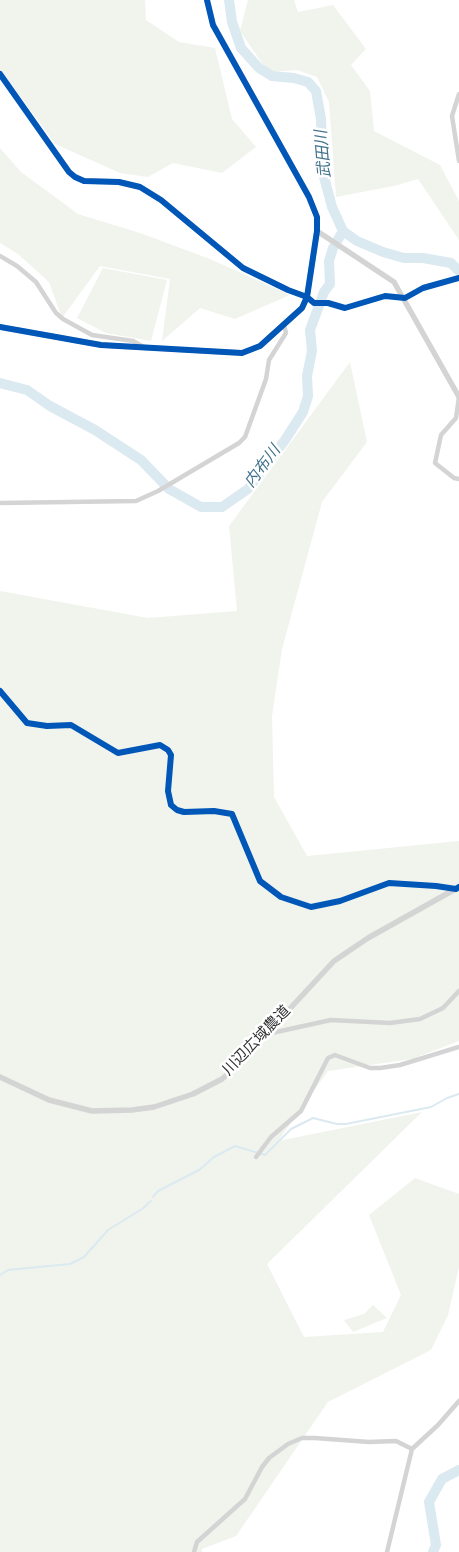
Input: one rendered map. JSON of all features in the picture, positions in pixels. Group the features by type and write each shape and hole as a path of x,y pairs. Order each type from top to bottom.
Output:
{"street":[{"path":"0,327 101,345 242,353 260,346 302,308 307,297 320,233 317,217 309,197 213,25 207,0"},
{"path":"0,74 69,172 75,177 84,181 119,182 140,187 161,200 243,268 307,297 314,303 328,303 345,308 385,296 405,298 423,288 459,278"},
{"path":"459,94 452,116 459,161"},
{"path":"320,233 394,282 405,298 459,397 456,418 441,435 435,462 454,478 459,479"},
{"path":"0,256 32,278 43,291 56,313 63,319 92,335 133,341 143,347"},
{"path":"0,503 119,503 136,501 158,491 239,443 245,437 266,379 269,360 286,333 284,325"},
{"path":"0,691 27,723 47,726 71,725 118,753 160,746 168,750 171,756 168,791 171,805 177,810 184,812 214,811 232,814 260,880 271,891 281,897 311,907 340,901 389,883 458,888"},
{"name":"川辺広域農道","path":"0,1077 42,1098 76,1108 108,1111 154,1107 193,1094 222,1079 267,1034 324,970 340,956 458,888"},
{"path":"267,1034 331,1020 390,1023 420,1019 443,1008 459,991"},
{"path":"256,1157 281,1127 301,1111 328,1058 335,1055 370,1068 380,1068 400,1065 459,1046"},
{"path":"387,1552 412,1449 438,1425 459,1401"},
{"path":"194,1552 197,1542 245,1499 269,1458 288,1444 302,1438 369,1442 396,1441 412,1449"}],"shaded area":[{"path":"0,0 145,0 146,20 179,42 215,48 232,119 256,147 222,173 173,163 148,177 120,173 55,144 0,69"},
{"path":"248,0 294,0 298,12 333,5 366,49 351,65 370,91 374,131 440,165 459,201 459,240 418,179 394,186 336,197 329,102 317,77 297,70 268,72 240,31"},
{"path":"0,148 21,172 78,214 140,233 210,259 290,295 235,319 200,308 162,341 170,279 100,266 62,318 49,282 18,254 0,243"},
{"path":"103,268 167,280 151,341 106,333 77,318"},
{"path":"350,362 367,442 322,502 282,649 272,716 274,797 307,856 459,841 459,1041 412,1059 328,1071 278,1141 422,1112 267,1264 304,1337 383,1332 401,1295 369,1215 415,1178 459,1194 459,1267 448,1315 431,1350 328,1402 236,1536 202,1549 202,1552 0,1552 0,591 148,618 237,611 229,526"},
{"path":"373,1305 387,1318 353,1332 344,1320 364,1314"}],"waterway":[{"name":"武田川","path":"229,0 232,22 241,48 259,68 272,76 294,78 308,82 316,91 321,119 323,173 332,207 343,231 357,241 383,252 404,258 423,258 451,263 459,271"},
{"name":"内布川","path":"0,383 27,390 50,406 95,430 141,460 169,489 201,507 222,507 248,489 285,440 303,412 308,396 307,376 312,351 310,330 324,292 330,284 329,261 333,248 343,231"},
{"path":"153,1197 158,1191 199,1170 214,1157 235,1146 265,1155 291,1129 313,1118 337,1124 346,1124 431,1107 459,1094"},
{"path":"0,1275 8,1270 70,1264 84,1257 108,1230 142,1209 151,1201"},
{"name":"武田川","path":"433,1552 436,1545 429,1502 442,1479 459,1470"}],"cycle path":[{"path":"0,327 101,345 242,353 260,346 302,308 307,297 317,231 317,217 309,197 213,25 207,0"},
{"path":"0,74 69,172 75,177 84,181 119,182 140,187 161,200 243,268 307,297 314,303 328,303 345,308 385,296 405,298 423,288 459,278"},
{"path":"0,691 27,723 47,726 71,725 118,753 160,745 168,750 171,755 168,791 171,805 177,810 184,812 214,811 232,814 260,881 281,897 311,907 340,901 389,883 456,889 459,887"}]}
